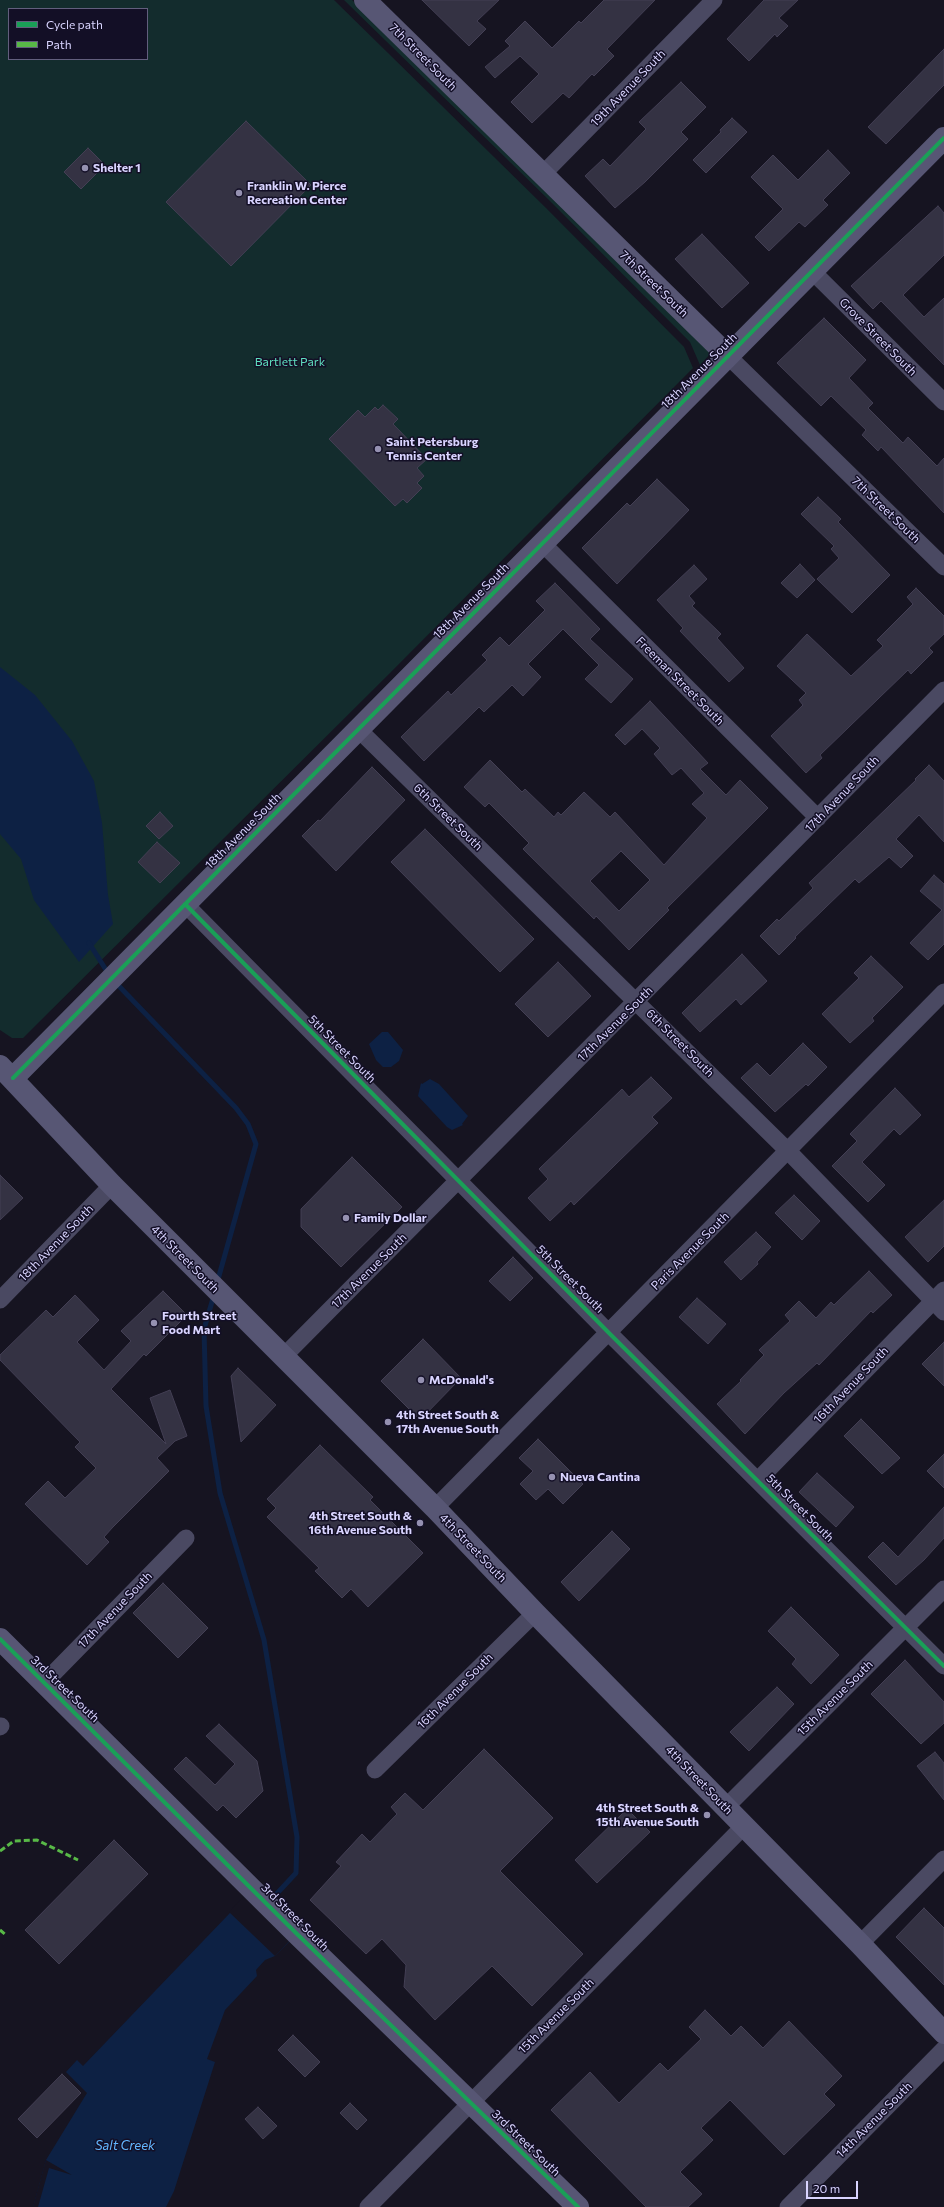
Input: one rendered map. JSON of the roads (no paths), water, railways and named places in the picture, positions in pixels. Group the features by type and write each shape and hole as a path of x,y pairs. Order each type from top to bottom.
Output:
{"street":[{"name":"7th Street South","path":"365,0 944,567"},
{"name":"19th Avenue South","path":"542,175 714,0"},
{"name":"18th Avenue South","path":"6,1072 88,1002 944,138"},
{"name":"Grove Street South","path":"812,271 944,402"},
{"name":"Freeman Street South","path":"542,544 818,818"},
{"name":"17th Avenue South","path":"283,1357 638,1001 944,690"},
{"name":"6th Street South","path":"358,729 638,1001 940,1301"},
{"name":"5th Street South","path":"185,904 609,1333 944,1666"},
{"name":"Paris Avenue South","path":"435,1508 789,1152 944,992"},
{"name":"4th Street South","path":"6,1072 112,1185 435,1508 944,2032"},
{"name":"18th Avenue South","path":"0,1300 112,1185"},
{"name":"16th Avenue South","path":"758,1480 940,1301"},
{"name":"17th Avenue South","path":"44,1683 186,1538"},
{"name":"15th Avenue South","path":"726,1807 944,1589"},
{"name":"16th Avenue South","path":"376,1770 535,1612"},
{"name":"3rd Street South","path":"0,1639 297,1934 578,2207"},
{"name":"15th Avenue South","path":"368,2207 744,1826"},
{"path":"860,1944 944,1858"},
{"name":"14th Avenue South","path":"788,2207 944,2049"}],"water":[{"path":"0,667 35,695 72,741 94,781 102,823 108,895 113,924 79,962 34,900 21,859 0,834"},
{"path":"382,1032 388,1032 403,1050 399,1061 391,1067 383,1067 376,1060 369,1044"},
{"path":"430,1079 439,1084 468,1116 462,1124 463,1125 452,1130 447,1127 418,1096 421,1083 422,1084"},
{"name":"Salt Creek","path":"253,1889 297,1934 275,1956 265,1960 256,1970 257,1976 225,2010 207,2059 215,2062 174,2191 166,2207 33,2207 46,2160 87,2093 66,2072 77,2060 83,2066"}],"waterway":[{"path":"89,943 108,973"},
{"path":"116,983 236,1108 248,1124 256,1144 217,1283"},
{"path":"214,1295 204,1329 206,1406 220,1493 264,1640 297,1837 296,1873 270,1901"}],"place":[{"name":"Shelter 1","path":"85,168"},
{"name":"Franklin W. Pierce Recreation Center","path":"239,193"},
{"name":"Saint Petersburg Tennis Center","path":"378,449"},
{"name":"Family Dollar","path":"346,1218"},
{"name":"Fourth Street Food Mart","path":"154,1323"},
{"name":"McDonald's","path":"421,1380"},
{"name":"4th Street South & 17th Avenue South","path":"388,1422"},
{"name":"Nueva Cantina","path":"552,1477"},
{"name":"4th Street South & 16th Avenue South","path":"420,1523"},
{"name":"4th Street South & 15th Avenue South","path":"707,1815"}],"park label":[{"name":"Bartlett Park","path":"290,362"}]}
